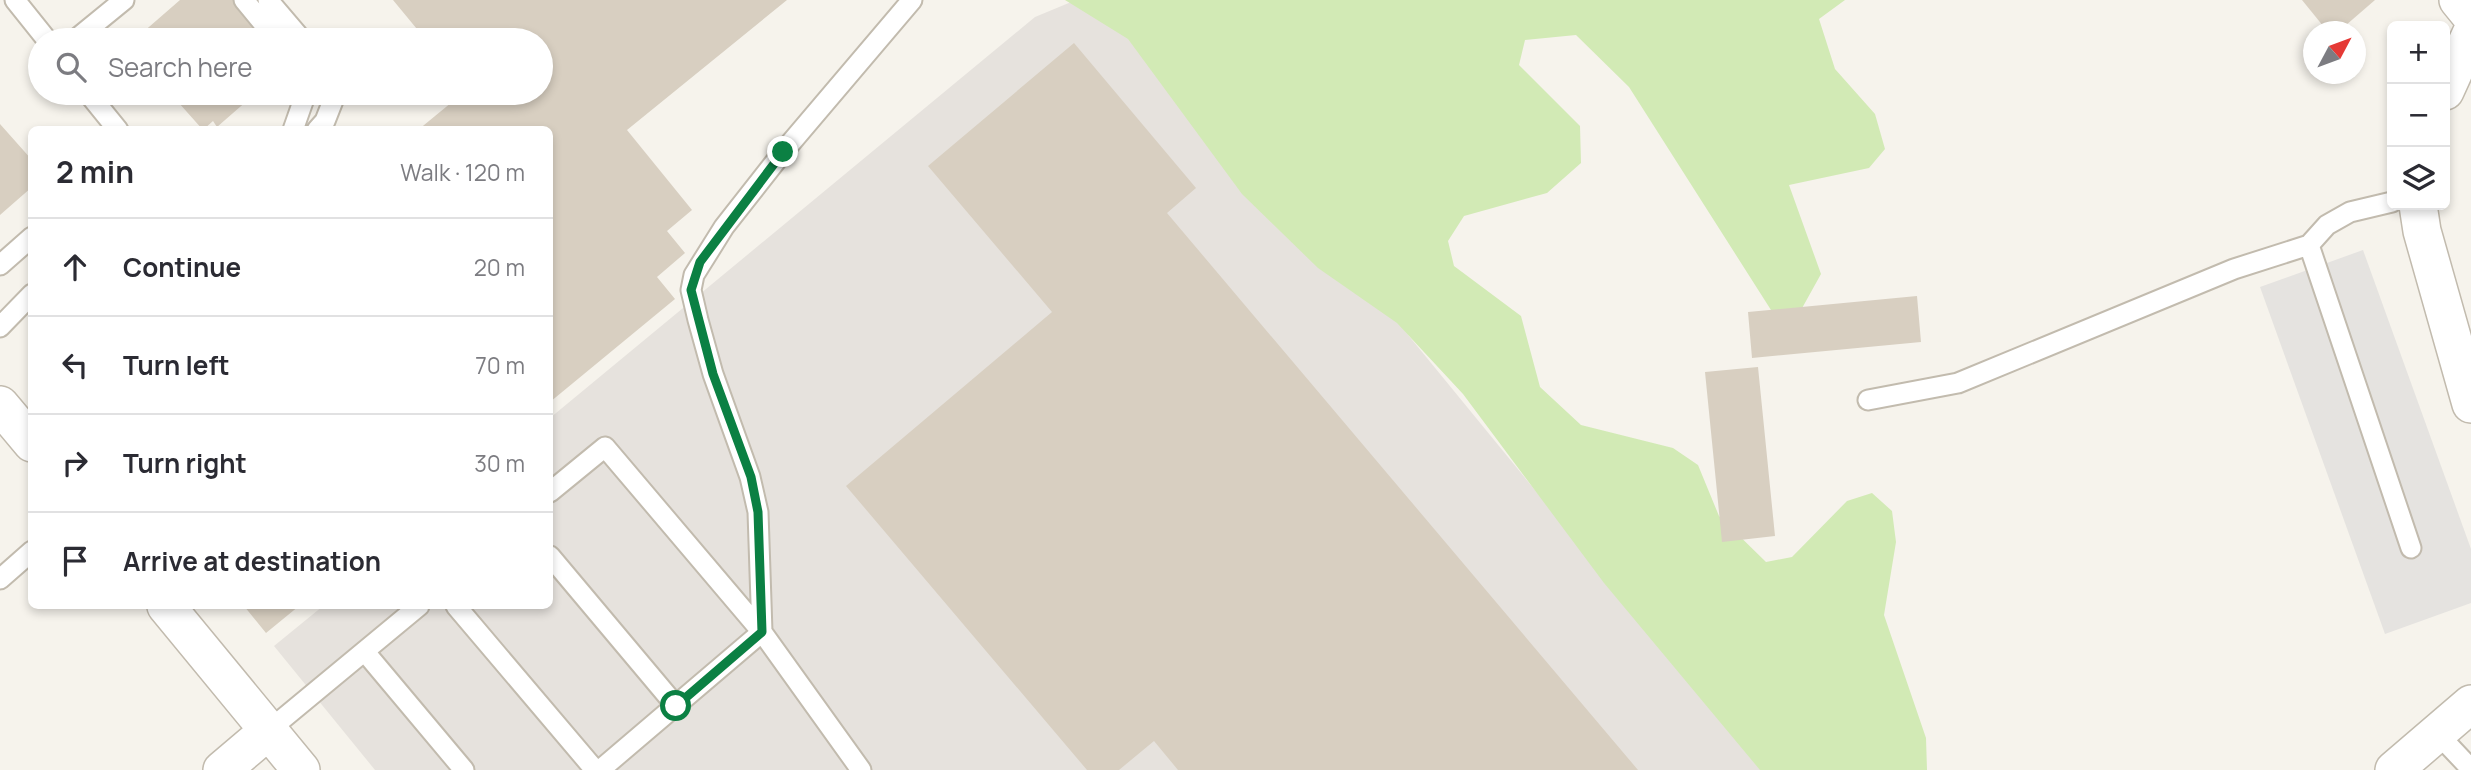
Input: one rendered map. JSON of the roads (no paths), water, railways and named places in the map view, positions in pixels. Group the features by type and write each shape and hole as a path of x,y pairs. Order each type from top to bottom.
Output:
{"street":[{"path":"2458,0 2471,16"},
{"path":"2448,84 2471,34"},
{"path":"2419,210 2429,257 2471,404"},
{"path":"0,405 28,438"},
{"path":"168,609 301,770"},
{"path":"2394,770 2471,704"},
{"path":"222,770 268,731"}],"lane":[{"path":"15,0 37,28"},
{"path":"90,28 124,0"},
{"path":"244,0 267,28"},
{"path":"268,0 292,28"},
{"path":"762,632 758,512 751,477 713,374 698,320 691,290 694,275 724,227 783,152 912,0"},
{"path":"98,105 115,126"},
{"path":"293,126 301,105"},
{"path":"321,126 331,105"},
{"path":"1868,400 1958,383 2138,306 2234,269 2309,245 2327,225 2350,212 2387,203"},
{"path":"0,265 28,240"},
{"path":"2309,245 2411,548"},
{"path":"0,327 28,298"},
{"path":"553,490 605,447 762,632 862,770"},
{"path":"0,579 28,554"},
{"path":"553,560 676,706"},
{"path":"268,731 415,609"},
{"path":"459,609 598,770 762,632"},
{"path":"365,652 464,770"},
{"path":"2437,733 2471,769"}]}
